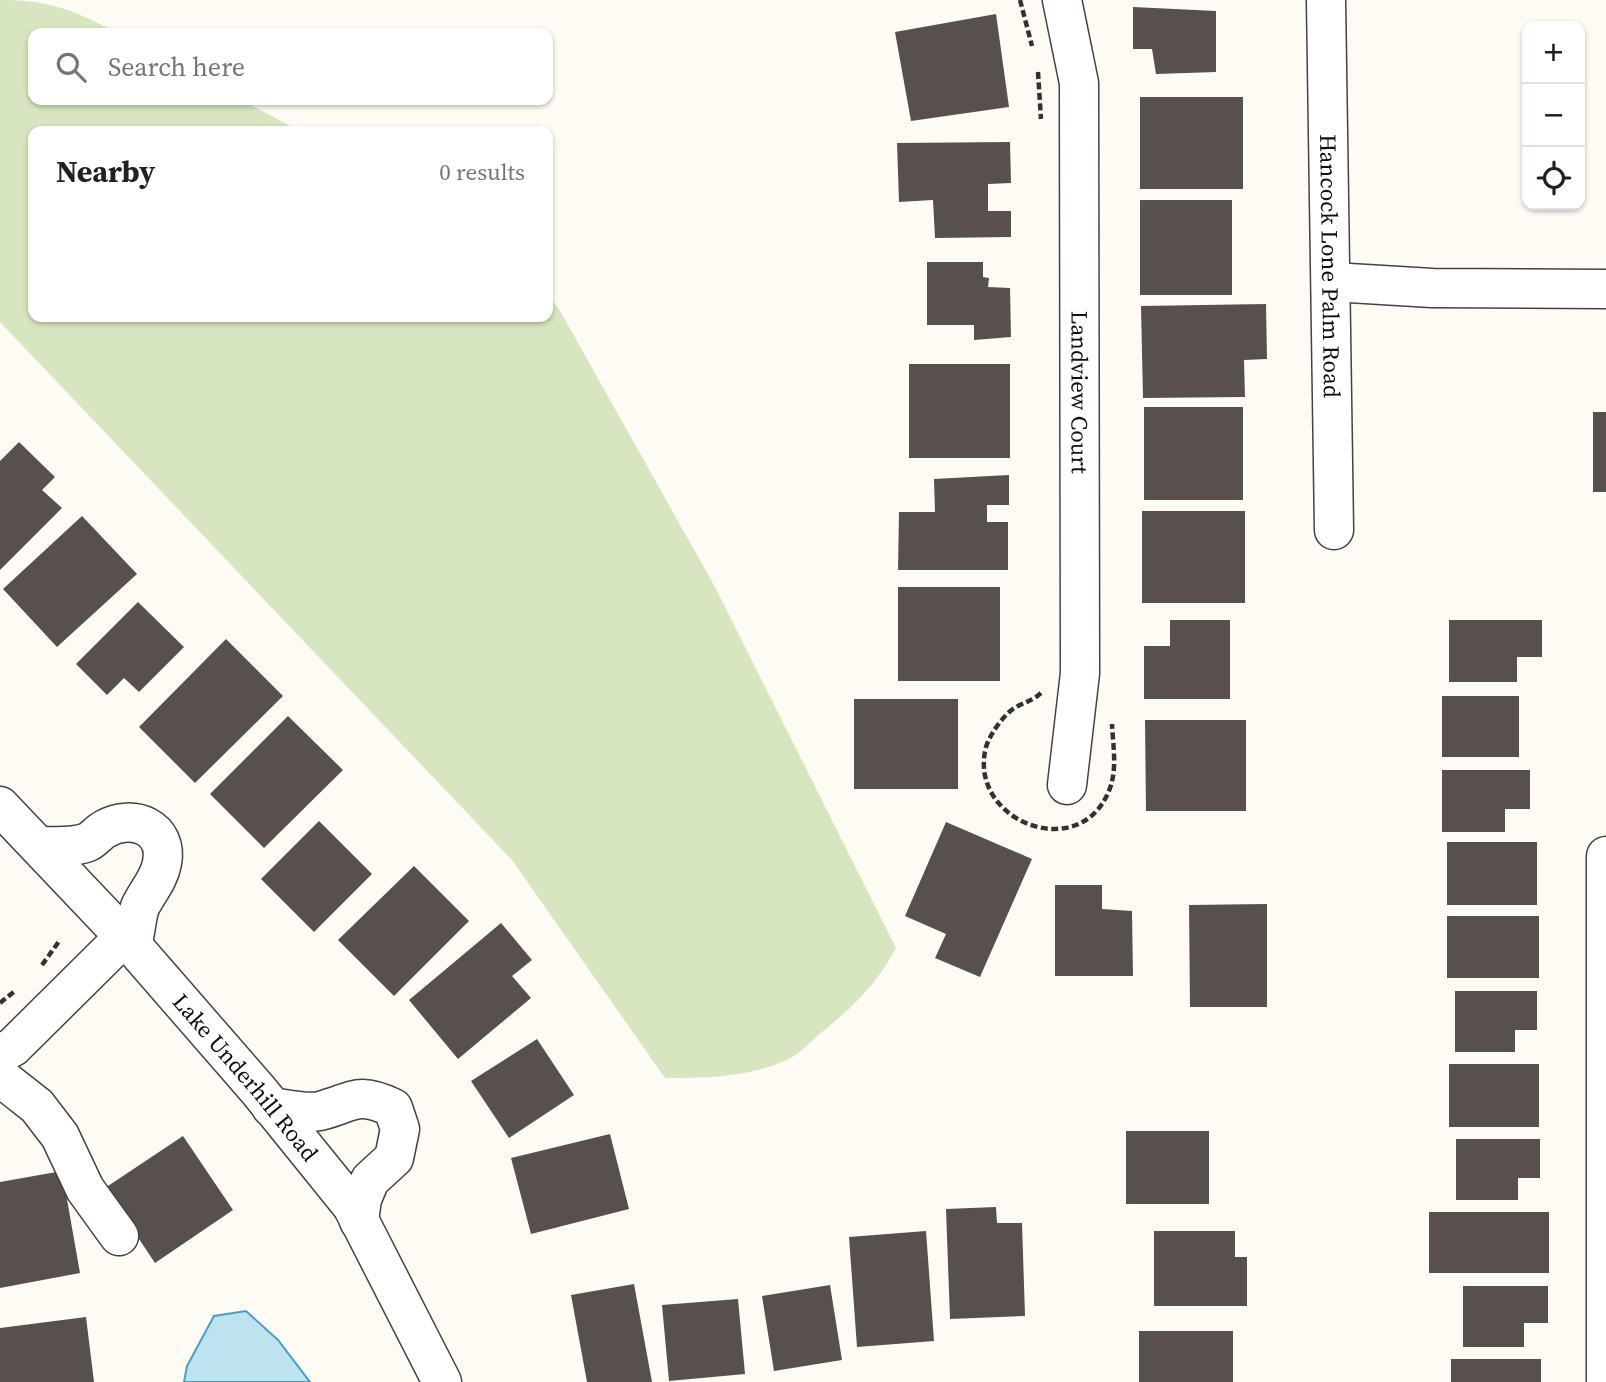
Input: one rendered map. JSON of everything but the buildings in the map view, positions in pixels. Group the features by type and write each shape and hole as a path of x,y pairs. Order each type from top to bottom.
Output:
{"street":[{"name":"Landview Court","path":"1062,0 1079,97 1080,673 1067,785"},
{"name":"Hancock Lone Palm Road","path":"1326,0 1334,530"},
{"path":"1332,282 1432,288 1606,289"},
{"name":"Lake Underhill Road","path":"0,806 129,940 352,1206 442,1382"},
{"path":"0,1054 13,1047 129,940 139,909 160,873 163,860 159,838 151,827 137,822 120,823 105,828 88,842 38,846"},
{"path":"1606,856 1606,1382"},
{"path":"0,1077 37,1106 60,1136 85,1189 119,1236"},
{"path":"271,1107 320,1111 349,1099 364,1099 393,1108 400,1129 394,1158 370,1180 362,1199 359,1221"}],"green space":[{"path":"0,0 48,4 107,28 28,28 28,105 251,105 290,126 28,126 28,322 553,322 553,302 715,587 896,948 881,973 864,994 800,1052 778,1064 714,1077 665,1078 512,860 0,322"}],"water":[{"path":"246,1311 278,1340 310,1382 184,1382 187,1366 214,1316"}]}
